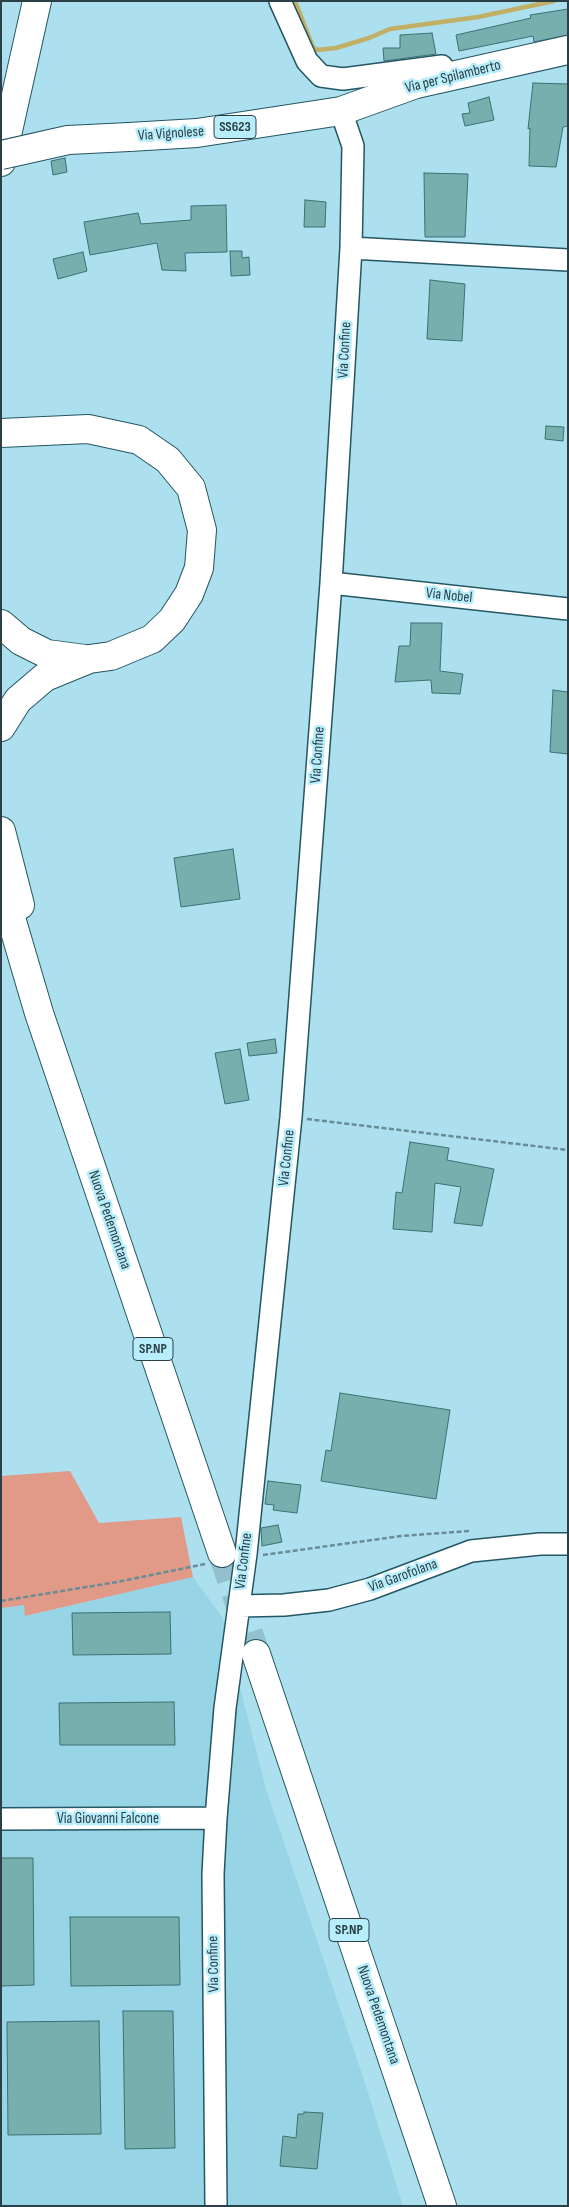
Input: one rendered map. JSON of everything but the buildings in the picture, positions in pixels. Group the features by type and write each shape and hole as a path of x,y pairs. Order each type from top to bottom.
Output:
{"main road":[{"path":"1,162 37,1"},
{"name":"Via per Spilamberto","path":"341,111 416,84 556,53"},
{"name":"Via Vignolese","path":"1,155 68,140 197,133 341,111"},
{"path":"1,433 28,430 88,429 139,440 168,460 191,488 202,530 198,568 189,594 172,620 152,639 112,656 89,660 45,676 18,700 1,727"},
{"path":"1,624 21,641 47,654 89,660"},
{"path":"1,831 26,926 69,1065 84,1145"},
{"name":"Nuova Pedemontana","path":"3,896 216,1558"},
{"name":"Nuova Pedemontana","path":"256,1654 442,2206"}],"street":[{"path":"280,1 307,62 321,76 343,79 513,56 556,53"},
{"name":"Via Confine","path":"216,2206 213,1884 216,1818 225,1708 246,1554 291,1117 331,583 351,248 353,146 341,111"},
{"path":"351,248 568,260"},
{"name":"Via Nobel","path":"331,583 568,609"},
{"name":"Via Garofolana","path":"238,1606 284,1605 329,1600 370,1589 471,1552 531,1545 568,1544"},
{"name":"Via Giovanni Falcone","path":"1,1819 216,1818"}],"path":[{"path":"291,1117 568,1150"},
{"path":"262,1555 401,1536 470,1531"},
{"path":"1,1601 170,1572 216,1558"}],"shaded area":[{"path":"70,1471 99,1523 181,1517 193,1577 25,1616 24,1605 1,1608 1,1476"},
{"path":"193,1577 222,1617 266,1789 366,2086 403,2206 1,2206 1,1608 24,1604 26,1616"}],"waterway":[{"path":"295,1 313,47 317,50 336,48 369,38 390,29 478,17 554,1"}],"tunnel":[{"path":"222,1553 256,1654"}]}
